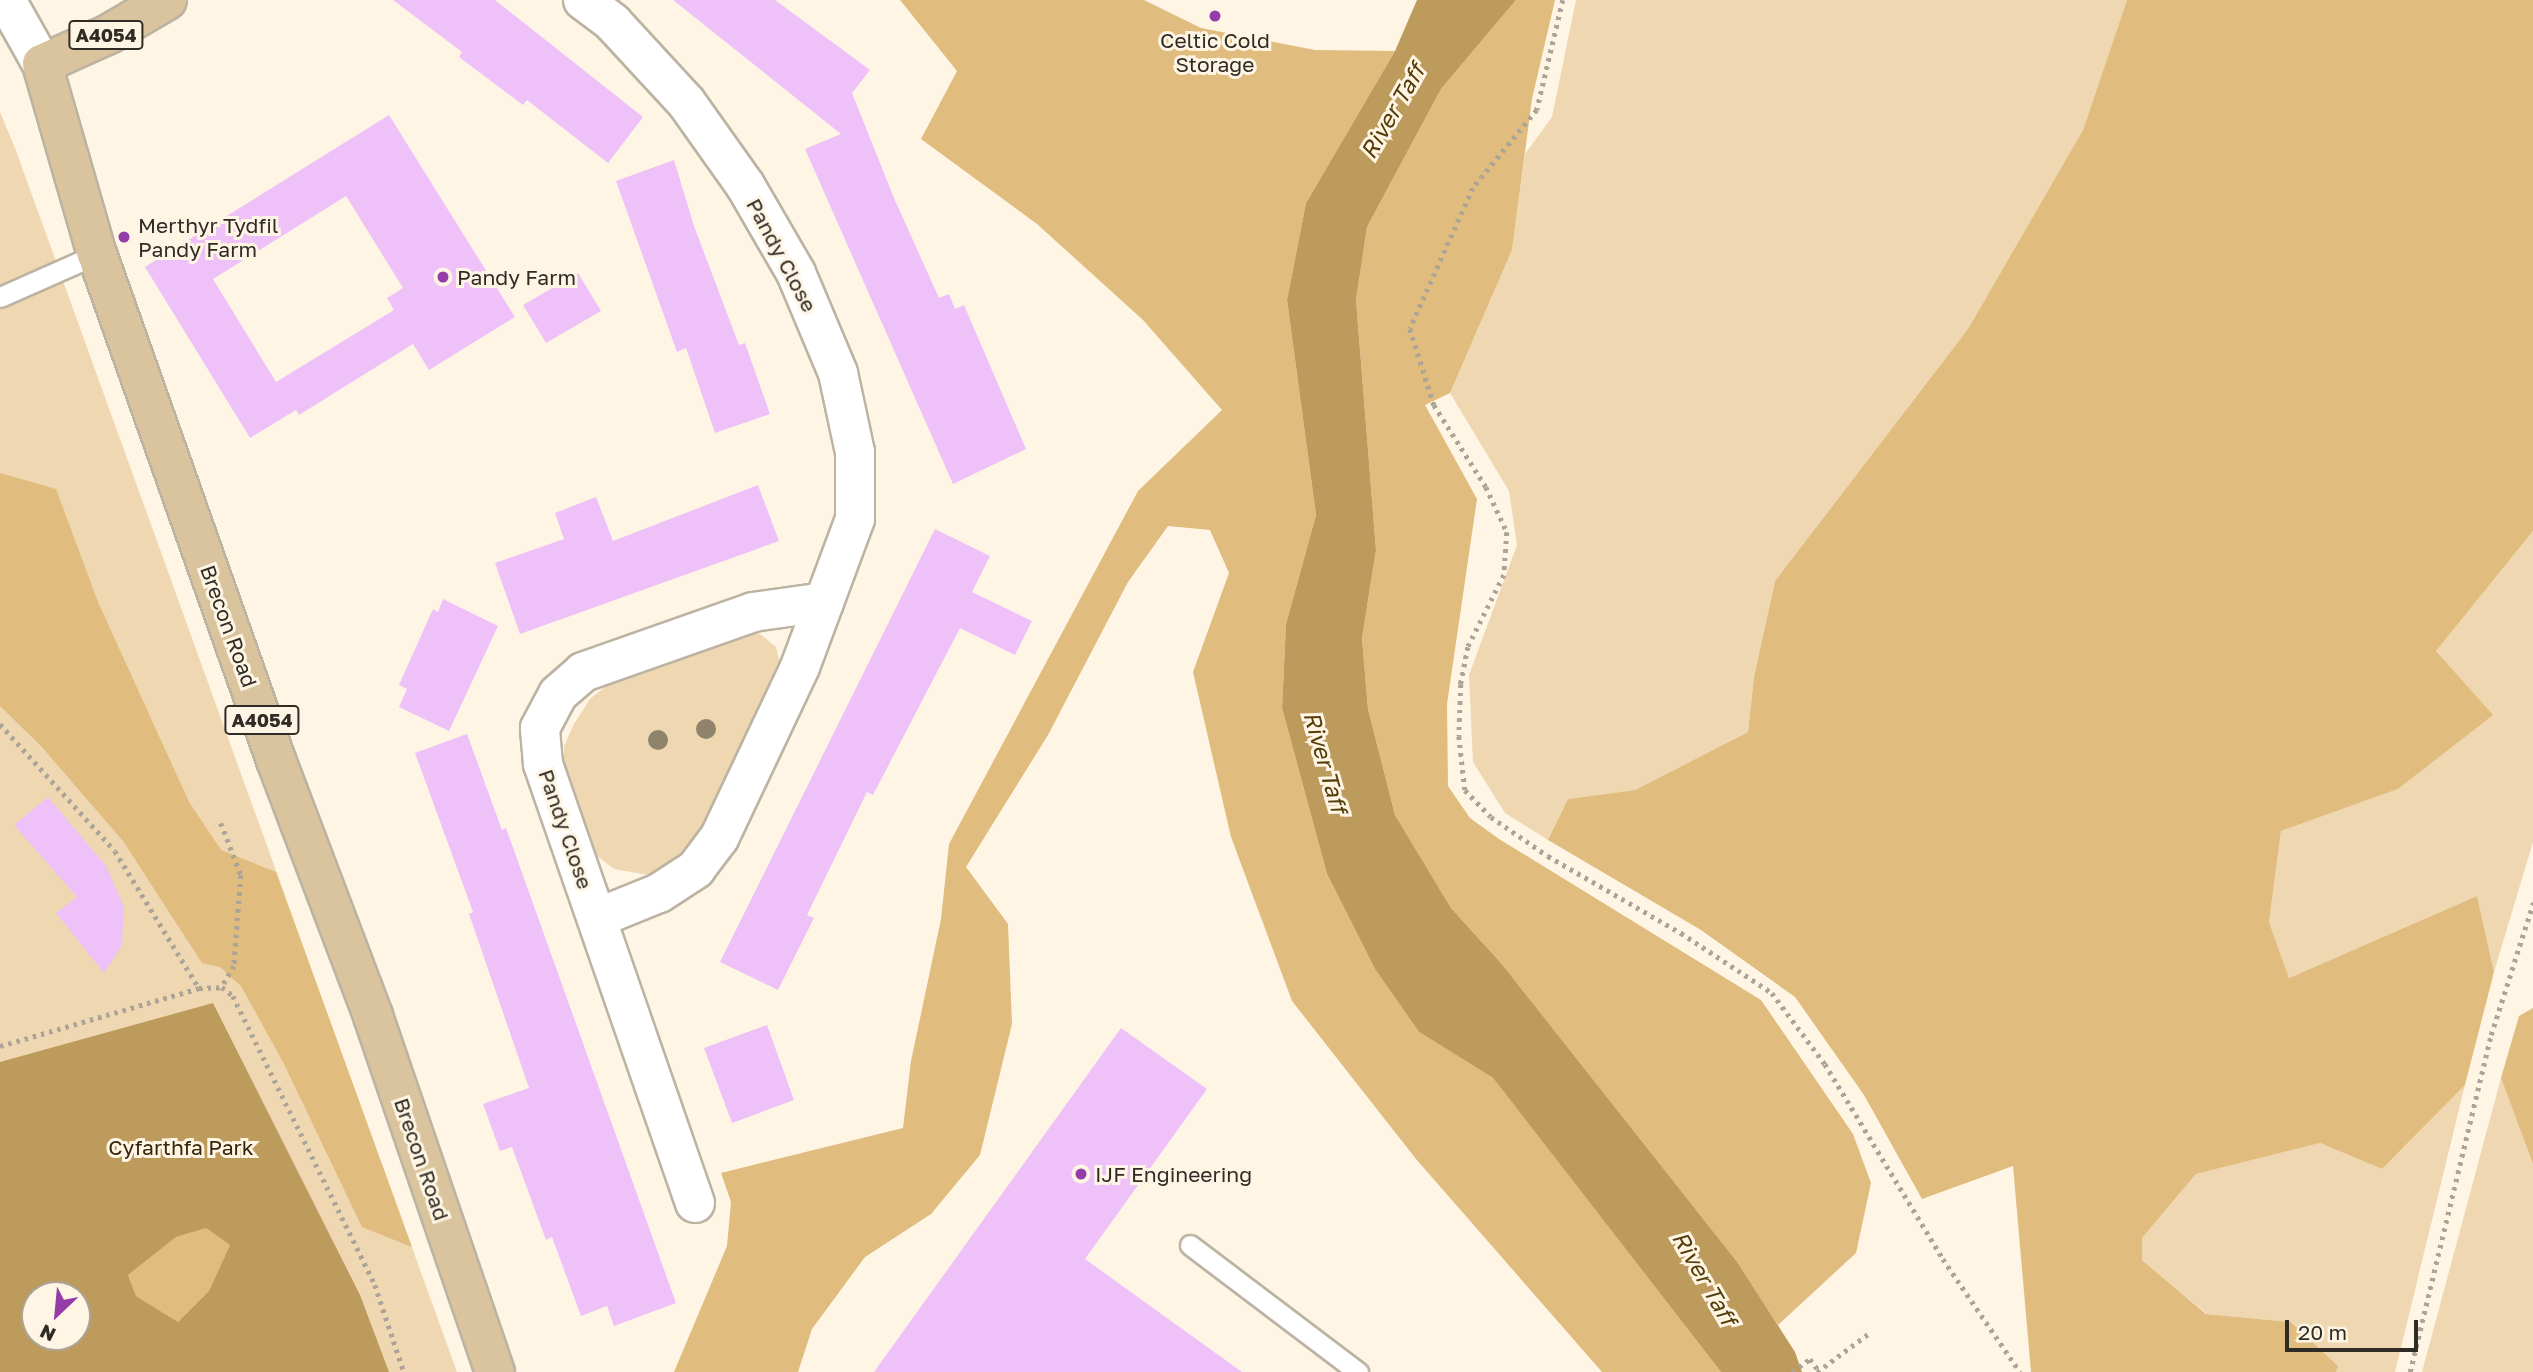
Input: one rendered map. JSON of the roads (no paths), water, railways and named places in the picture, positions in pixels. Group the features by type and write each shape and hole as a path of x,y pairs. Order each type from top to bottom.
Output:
{"main road":[{"name":"A4054","path":"42,64 109,34 167,0"},
{"name":"Brecon Road","path":"42,64 97,254 276,760 373,1016 495,1372"}],"street":[{"name":"Brecon Road","path":"6,0 42,64"},
{"name":"Pandy Close","path":"583,0 613,23 686,102 745,185 796,273 838,373 855,452 855,519 800,667 719,838 696,869 659,893 597,918"},
{"name":"Pandy Close","path":"695,1203 543,764 540,728 558,694 583,672 753,612 824,602"}],"lane":[{"path":"0,297 97,254"},
{"path":"1190,1245 1359,1372"}],"water":[{"name":"River Taff","path":"1417,0 1516,0 1441,89 1367,227 1356,300 1376,550 1362,638 1368,709 1395,815 1451,908 1501,963 1738,1263 1795,1352 1802,1372 1721,1372 1493,1078 1419,1032 1375,969 1327,874 1282,708 1286,624 1316,515 1287,300 1306,203 1395,51"},
{"path":"213,1003 360,1295 389,1372 0,1372 0,1062","holes":["206,1228 230,1245 209,1291 178,1322 136,1296 128,1275 176,1237"]}],"place":[{"name":"Celtic Cold Storage","path":"1215,16"},
{"name":"Merthyr Tydfil Pandy Farm","path":"124,237"},
{"name":"Pandy Farm","path":"443,277"},
{"name":"IJF Engineering","path":"1081,1174"}],"park label":[{"name":"Cyfarthfa Park","path":"181,1147"}]}
